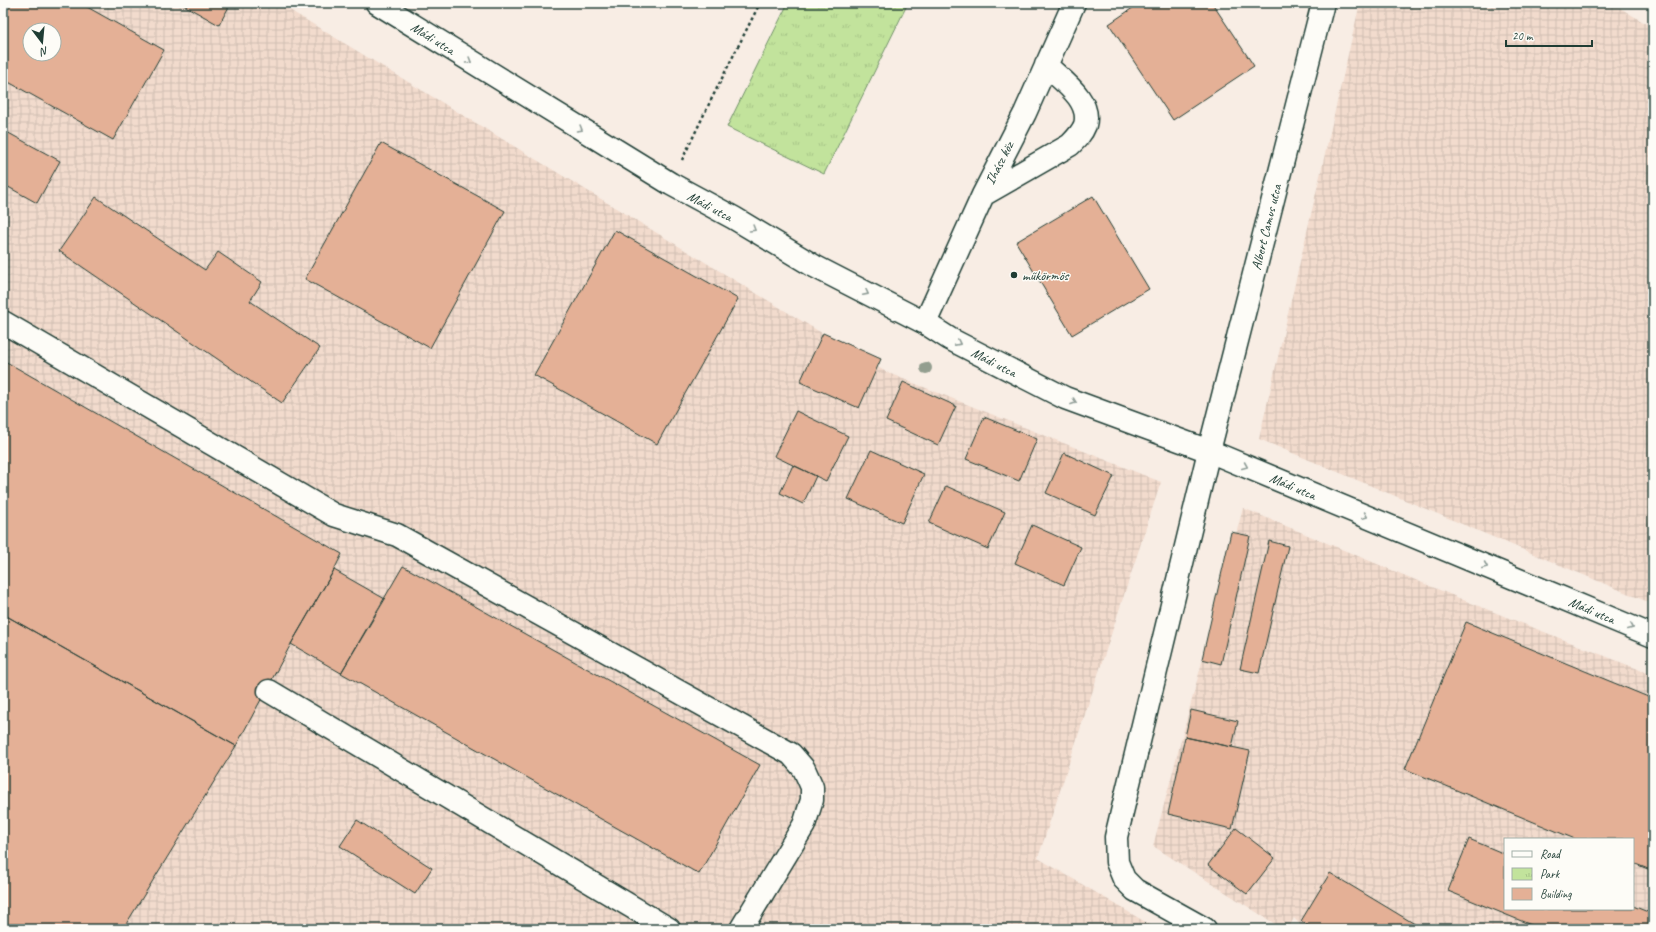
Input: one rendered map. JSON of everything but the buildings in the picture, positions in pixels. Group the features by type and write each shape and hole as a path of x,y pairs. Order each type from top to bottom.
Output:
{"street":[{"name":"Mádi utca","path":"377,3 671,184 734,218 814,266 925,323 950,339 1065,398 1209,451 1653,636"},
{"name":"Ihász köz","path":"925,323 983,195 1025,112 1074,3"},
{"name":"Albert Camus utca","path":"1205,929 1135,890 1124,879 1117,862 1116,837 1209,451 1323,3"},
{"path":"983,195 1070,146 1079,136 1085,124 1083,108 1076,93 1046,65"},
{"path":"3,322 334,515 397,535 791,754 804,769 812,787 812,800 804,825 741,929"},
{"path":"269,691 669,929"}],"path":[{"path":"671,184 760,3"}],"shaded area":[{"path":"3,3 278,3 886,372 1161,482 1038,858 1157,929 3,929"},
{"path":"1360,3 1612,3 1653,28 1653,604 1259,439"},
{"path":"1243,508 1466,601 1653,675 1653,929 1304,929 1294,918 1288,929 1283,929 1153,846"}],"green space":[{"path":"788,3 908,3 824,174 727,127"}],"place":[{"name":"műkörmös","path":"1014,275"}]}
